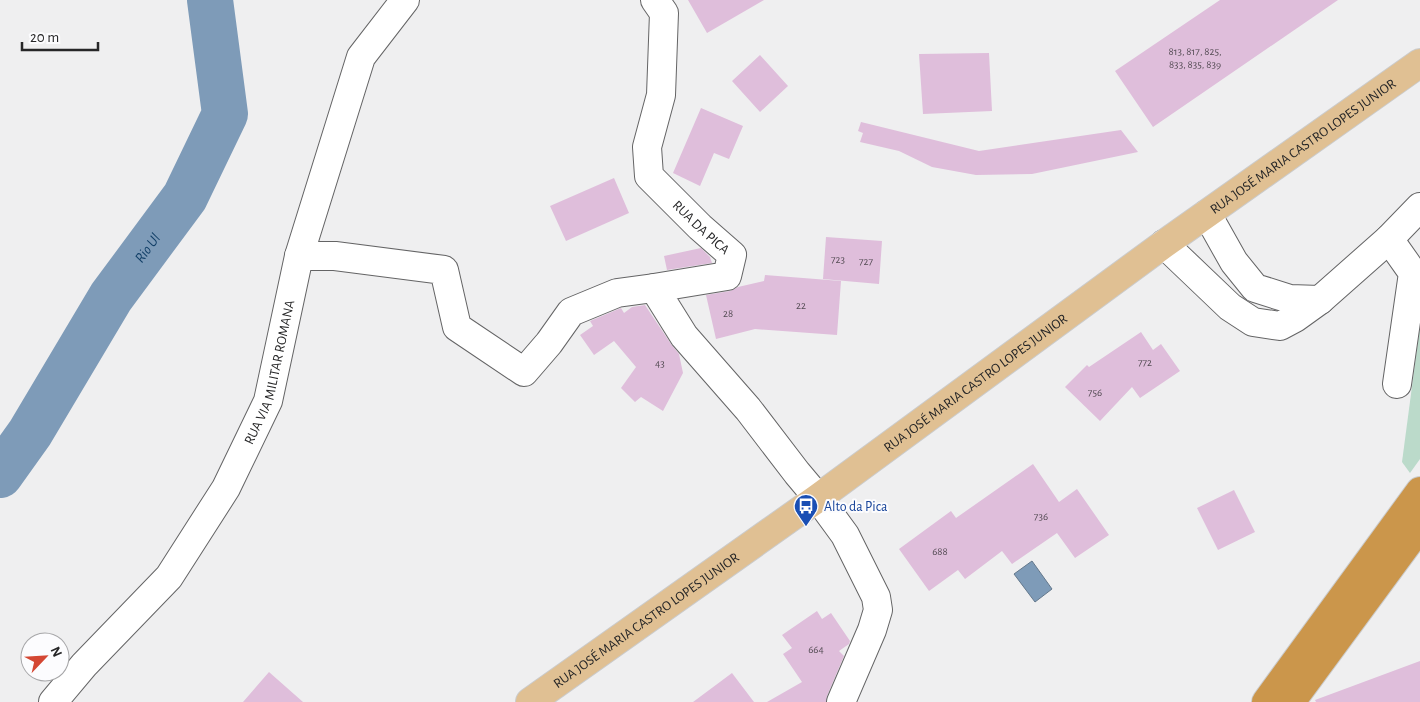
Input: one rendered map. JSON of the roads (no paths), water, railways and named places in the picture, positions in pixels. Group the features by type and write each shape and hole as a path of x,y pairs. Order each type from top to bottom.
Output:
{"highway":[{"path":"1266,702 1420,491"},
{"path":"1291,702 1420,527"}],"main road":[{"name":"RUA JOSÉ MARIA CASTRO LOPES JUNIOR","path":"530,702 818,498 1164,244 1420,62"}],"street":[{"name":"RUA VIA MILITAR ROMANA","path":"53,702 84,665 169,578 226,488 268,401 299,256 361,57 405,0"},
{"name":"RUA DA PICA","path":"654,288 727,276 732,255 700,227 649,176 647,147 661,94 664,13 655,0"},
{"path":"1164,244 1230,307 1253,322 1280,326 1320,300 1389,239 1420,207"},
{"path":"1207,214 1234,262 1255,288 1290,300 1320,300"},
{"path":"1389,239 1413,274 1397,384"},
{"path":"299,256 335,256 444,270 457,327 524,372 549,344 571,312 617,293 654,288 684,336 748,409 845,535 876,597 878,610 872,630 841,702"}],"water":[{"path":"1032,561 1052,589 1035,602 1014,574"}],"waterway":[{"name":"Rio Ul","path":"0,475 30,433 111,297 185,197 225,114 210,0"}],"place":[{"name":"Alto da Pica","path":"806,527"}]}
